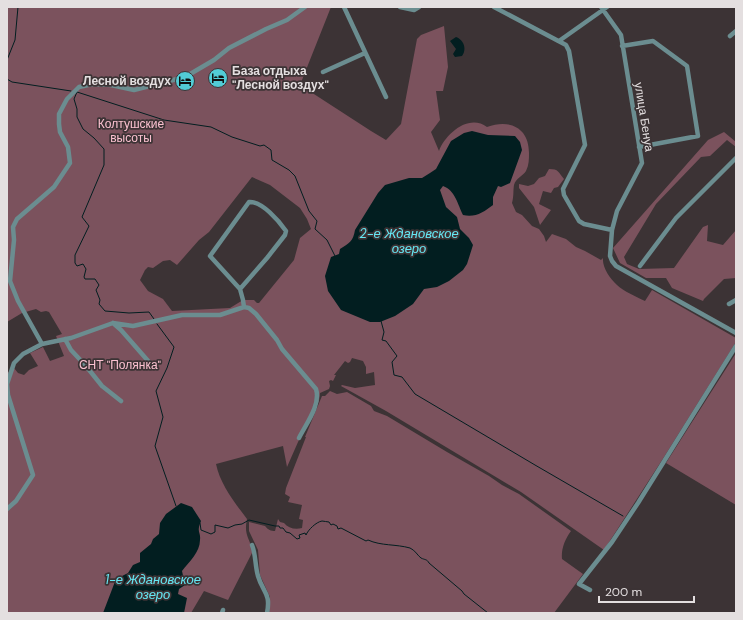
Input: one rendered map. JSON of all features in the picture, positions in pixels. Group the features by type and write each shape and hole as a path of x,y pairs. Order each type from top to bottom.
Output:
{"street":[{"path":"42,344 18,302 10,281 14,223 54,187 70,163 68,147 60,132 59,124 59,114 67,99 79,87 93,84 111,84 134,90 185,77 214,60 229,48 287,20 305,7"},
{"path":"344,7 386,97"},
{"path":"400,7 414,10 419,7"},
{"path":"494,7 566,45 569,51 585,145 563,189 564,195 579,221 584,224 612,230"},
{"path":"559,41 604,8"},
{"name":"улица Бенуа","path":"604,8 621,35 642,162 618,211 612,230 610,256 612,261 616,266 736,333"},
{"path":"730,36 736,31"},
{"path":"622,46 653,41 687,66 698,136 639,147"},
{"path":"323,72 365,53"},
{"path":"640,266 676,218 736,158"},
{"path":"240,289 267,258 285,235 286,231 270,212 252,202 249,202 210,256 240,289 244,300 244,307"},
{"path":"729,304 736,300"},
{"path":"7,509 16,501 34,475 9,402 8,384 11,369 17,359 23,354 42,344 65,339 113,323 133,326 182,315 220,315 244,307 249,308 256,314 277,340 282,349 316,389 317,397 315,407 299,438"},
{"path":"113,323 122,330 149,362"},
{"path":"65,339 72,350 102,386 121,401"},
{"path":"590,590 580,584 612,542 638,503 736,346"},
{"path":"252,544 259,578 269,603 267,613"}],"green space":[{"name":"Колтушские высоты","path":"7,7 331,7 300,85 386,140 401,124 417,39 421,35 444,26 448,67 443,91 436,91 440,120 431,132 439,151 446,138 458,127 465,124 473,122 480,123 487,127 503,124 516,127 522,131 526,137 529,160 526,171 514,185 512,203 516,212 522,215 532,226 539,229 546,242 552,234 566,239 576,247 601,260 603,258 605,269 609,276 614,282 630,294 645,301 652,290 736,338 736,342 604,550 521,492 386,411 341,386 355,388 375,385 374,372 366,374 366,367 363,361 352,358 348,363 345,361 334,375 336,375 333,381 329,381 329,389 320,393 319,401 302,433 287,467 283,446 216,464 224,486 247,519 246,532 253,551 228,600 204,591 191,613 7,613 7,373 14,368 18,373 24,375 29,370 38,366 30,353 43,347 50,361 64,356 56,336 62,334 49,312 41,312 36,309 22,313 7,322","holes":["252,177 270,185 300,208 311,229 300,238 294,260 259,303 254,300 243,300 230,308 172,311 163,299 148,291 140,280 148,267 153,268 163,261 170,260 177,265 199,240 209,232"]},
{"path":"724,132 736,142 736,147 727,140 710,156 701,157 656,204 624,257 627,264 639,269 674,268 703,227 708,225 707,241 723,245 736,230 736,278 724,279 703,301 672,288 666,278 646,278 620,263 613,248 708,140"},
{"path":"549,169 557,170 564,179 558,187 554,188 551,193 543,191 539,204 551,210 540,225 534,207 519,188 519,184 528,186 534,184 539,178 545,176"},
{"path":"736,353 736,505 666,463"},
{"path":"330,391 337,394 347,392 371,406 374,411 387,416 519,494 571,531 564,544 562,559 583,574 554,613 268,613 270,597 260,575 258,550 249,531 249,522 265,526 272,531 275,531 278,519 280,522 294,529 302,528 303,520 299,519 302,505 288,502 290,497 285,494 286,488 322,396 325,396"}],"water":[{"path":"456,37 463,42 464,53 462,56 455,57 453,54 456,49 450,41"},
{"name":"2-е Ждановское озеро","path":"472,131 488,135 515,136 520,142 522,150 510,183 501,187 498,186 493,197 493,205 483,212 471,216 463,215 453,194 443,186 440,190 446,207 457,217 460,229 469,238 473,245 467,264 463,270 449,281 437,287 424,289 413,304 395,316 380,322 370,322 341,310 328,291 325,276 331,257 339,254 340,249 352,240 355,230 378,193 385,185 409,178 422,178 436,169 451,141 464,133"},
{"name":"1-е Ждановское озеро","path":"181,503 192,507 201,521 199,528 200,544 194,557 182,571 185,585 179,589 178,594 187,598 184,613 103,613 116,579 128,573 133,565 140,562 140,553 151,544 153,539 159,534 160,523 166,514"}],"waterway":[{"path":"7,60 15,40 18,7"},
{"path":"7,79 12,82 71,91"},
{"path":"77,92 164,120 211,127 232,137 260,146 264,145 271,150 272,160 289,170 295,176 309,211 317,221 315,229 327,240 335,256"},
{"path":"77,92 74,99 77,109 77,117 83,129 104,149 104,165 82,217 89,226 75,255 75,263 77,266 83,264 86,269 85,279 95,279 99,285 96,290 100,300 99,304 105,311 129,313 149,312 154,319"},
{"path":"381,321 384,332 382,340 386,341 397,356 392,362 394,375 402,377 415,394 623,516"},
{"path":"157,324 174,347 167,368 156,391 163,417 155,446 176,506"},
{"path":"200,523 201,530 211,534 215,532 215,525 228,528 242,524 249,520 279,526 297,539 300,538 299,535 305,533 306,535 317,523 322,521 329,522 331,525 333,524 337,526 338,529 341,528 366,541 368,540 412,549 488,613"}],"place":[{"name":"База отдыха \"Лесной воздух\"","path":"218,78"},
{"name":"Лесной воздух","path":"185,81"}],"park label":[{"name":"СНТ \"Полянка\"","path":"120,365"}]}
